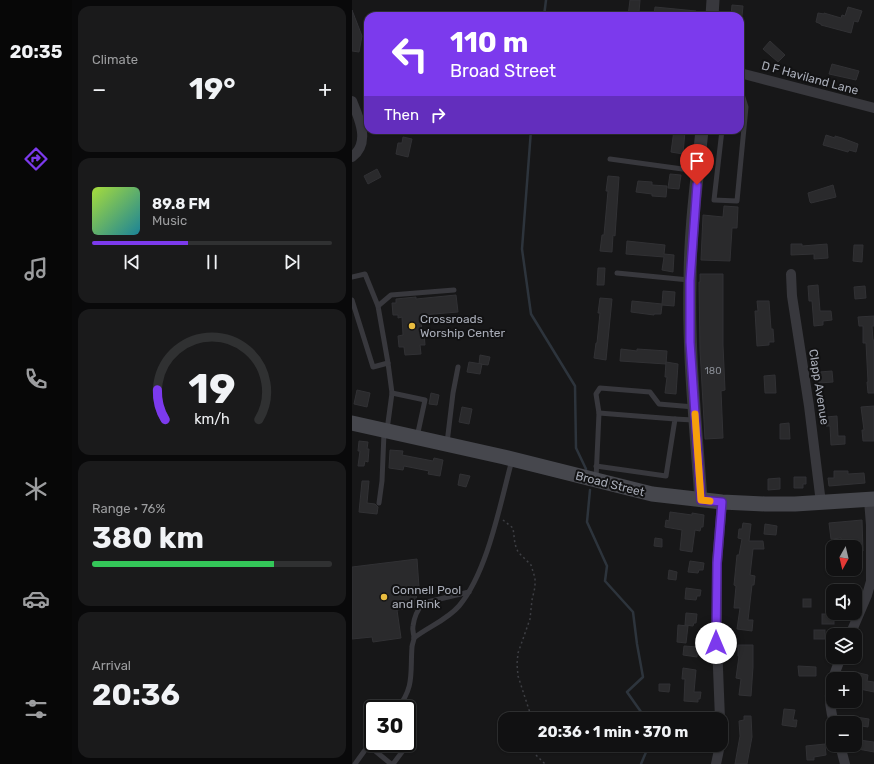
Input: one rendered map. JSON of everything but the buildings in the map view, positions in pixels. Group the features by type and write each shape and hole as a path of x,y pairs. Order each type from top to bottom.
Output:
{"main road":[{"name":"Broad Street","path":"352,423 512,459 596,473 652,494 722,502 780,504 821,503 872,499"}],"street":[{"path":"712,12 714,0"},
{"name":"D F Haviland Lane","path":"744,74 874,108"},
{"path":"352,101 362,131 359,147 356,154 352,157"},
{"path":"701,500 690,342 690,281 702,134"},
{"name":"Clapp Avenue","path":"791,274 793,303 809,406 821,503"},
{"path":"853,628 867,595 871,581 872,499"},
{"path":"720,712 716,643 718,547 722,502"},
{"path":"832,716 829,692 838,664"},
{"path":"716,764 719,752"},
{"path":"842,752 846,764"}],"lane":[{"path":"744,101 746,107 744,128"},
{"path":"722,134 714,200 737,202 743,134"},
{"path":"610,159 698,171"},
{"path":"617,273 690,281"},
{"path":"352,277 365,274 378,306 392,393 386,430 380,503"},
{"path":"378,306 391,295 454,290"},
{"path":"352,300 373,367 388,363"},
{"path":"447,444 453,393 458,367"},
{"path":"674,419 666,476 596,473 599,412 596,394 600,388 650,392 659,404 695,413"},
{"path":"392,393 425,400 417,438"},
{"path":"599,412 674,419 695,413"},
{"path":"414,638 448,616 458,607 478,576 497,516 512,459"},
{"path":"403,700 411,680 412,646 414,638 412,626 419,607 423,603 469,592"},
{"path":"355,764 364,751"},
{"path":"377,752 392,764 402,752"}],"path":[{"path":"497,516 513,528 514,544 518,552 531,565 535,578 530,619 518,653 517,664 522,692 530,712"},
{"path":"536,752 536,755 545,764"}],"waterway":[{"path":"544,12 546,0"},
{"path":"531,134 522,249 531,314 575,386 576,448 586,469"},
{"path":"590,490 587,522 607,566 605,581 633,612 643,677 627,692 641,712"},
{"path":"641,764 646,752"}],"slow traffic":[{"path":"695,414 701,500 710,501"}],"place":[{"name":"Crossroads Worship Center","path":"412,326"},
{"name":"Connell Pool and Rink","path":"384,597"}],"route":[{"path":"697,185 690,281 690,342 701,500 722,502 717,563 716,643"}]}
